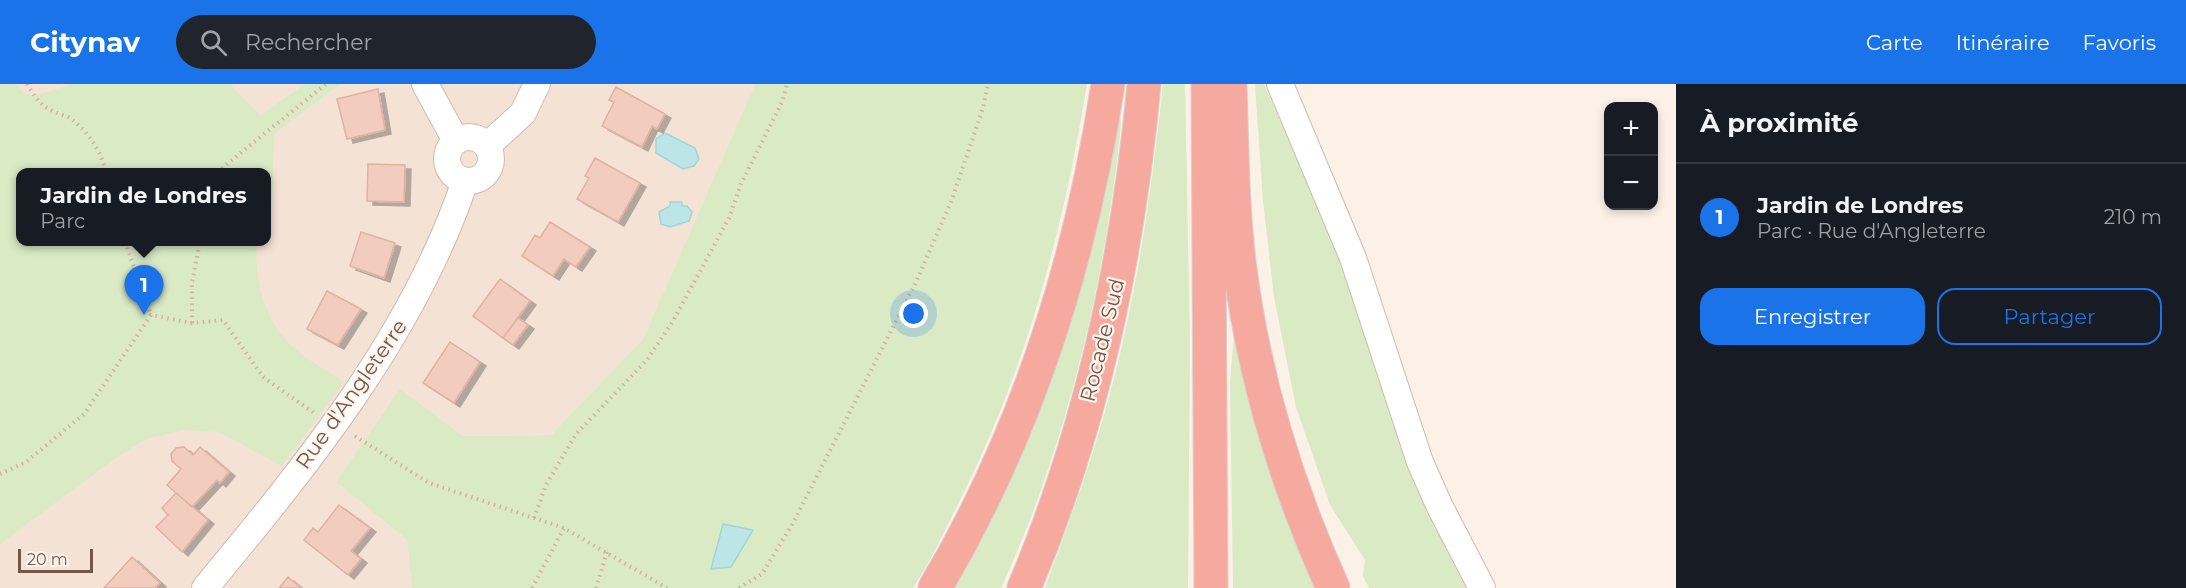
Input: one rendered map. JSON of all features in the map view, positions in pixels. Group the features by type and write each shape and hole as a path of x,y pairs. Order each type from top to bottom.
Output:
{"highway":[{"path":"935,588 962,544 990,485 1040,365 1077,244 1091,185 1108,84"},
{"name":"Rocade Sud","path":"1024,588 1067,474 1095,377 1118,277 1133,183 1144,84"},
{"path":"1208,84 1211,588"},
{"path":"1230,84 1239,260 1252,345 1286,470 1333,588"}],"street":[{"path":"425,84 456,141"},
{"path":"487,146 523,113 537,84"},
{"path":"1280,84 1353,258 1420,462 1440,507 1482,588"},
{"path":"469,136 483,141 487,146 491,160 485,174 465,181 452,174 447,160 451,146 456,141 469,136"},
{"name":"Rue d'Angleterre","path":"205,588 333,423 411,307 450,226 465,181"}],"path":[{"path":"27,84 36,99 50,110 68,117 84,131 104,162 105,168"},
{"path":"222,168 326,84"},
{"path":"534,518 546,485 576,435 647,360 673,321 729,218 741,184 782,102 787,84"},
{"path":"739,588 762,574 793,523 917,280 951,202 983,108 988,84"},
{"path":"126,246 151,315"},
{"path":"192,323 192,282 199,246"},
{"path":"151,315 192,323 222,320 263,377 298,403 429,483 564,528 667,588"},
{"path":"0,474 26,462 84,414 151,315"},
{"path":"532,588 564,528"},
{"path":"596,588 607,552"}],"shaded area":[{"path":"0,84 755,84 643,339 551,435 463,436 400,390 336,482 407,540 412,588 0,588"}],"green space":[{"path":"0,84 14,84 25,94 37,95 74,84 230,84 260,116 305,84 340,84 274,134 271,207 271,168 16,168 16,246 257,246 259,285 275,326 300,353 344,382 282,466 219,432 184,430 146,439 114,459 0,544"},
{"path":"755,84 1087,84 1054,247 1022,351 982,454 937,546 913,588 412,588 407,540 336,482 400,389 463,436 551,435 643,339"},
{"path":"1163,84 1185,84 1190,341 1188,588 1045,588 1094,449 1122,344 1147,214"},
{"path":"1255,84 1264,84 1339,250 1409,470 1469,588 1369,588 1363,576 1365,560 1330,505 1296,407 1274,297 1263,201"},
{"path":"1112,113 1120,114 1121,125 1105,243 1080,362 1045,477 1001,588 946,588"},
{"path":"1234,335 1239,338 1316,588 1233,588 1230,381"}],"water":[{"path":"665,133 695,148 699,159 694,166 683,169 656,153 656,139"},
{"path":"670,202 682,202 682,206 687,206 692,212 689,221 670,227 661,224 659,212 670,206"},
{"path":"723,524 753,530 731,567 711,569"}],"building":[{"path":"616,87 665,114 657,129 652,126 642,147 602,126 614,102 609,100"},
{"path":"378,89 385,130 347,139 337,99"},
{"path":"595,158 640,183 618,222 577,199 589,178 585,176"},
{"path":"368,164 405,165 404,202 367,201"},
{"path":"550,222 590,247 576,267 564,259 553,276 522,256 535,235 540,238"},
{"path":"361,232 395,243 384,278 350,266"},
{"path":"500,279 530,301 503,338 473,316"},
{"path":"327,291 361,309 338,345 307,329"},
{"path":"518,318 528,325 513,345 503,338"},
{"path":"450,342 480,362 454,403 423,383"},
{"path":"184,447 193,455 200,447 229,472 220,483 217,480 192,507 167,485 181,469 172,461 171,454 176,448"},
{"path":"176,493 208,520 182,552 156,527 168,515 162,508"},
{"path":"339,505 370,528 351,551 361,559 348,575 304,540 313,528 318,532"},
{"path":"132,557 160,583 155,588 104,588"},
{"path":"288,577 301,588 279,588"}],"place":[{"name":"Jardin de Londres","path":"144,315"}]}
